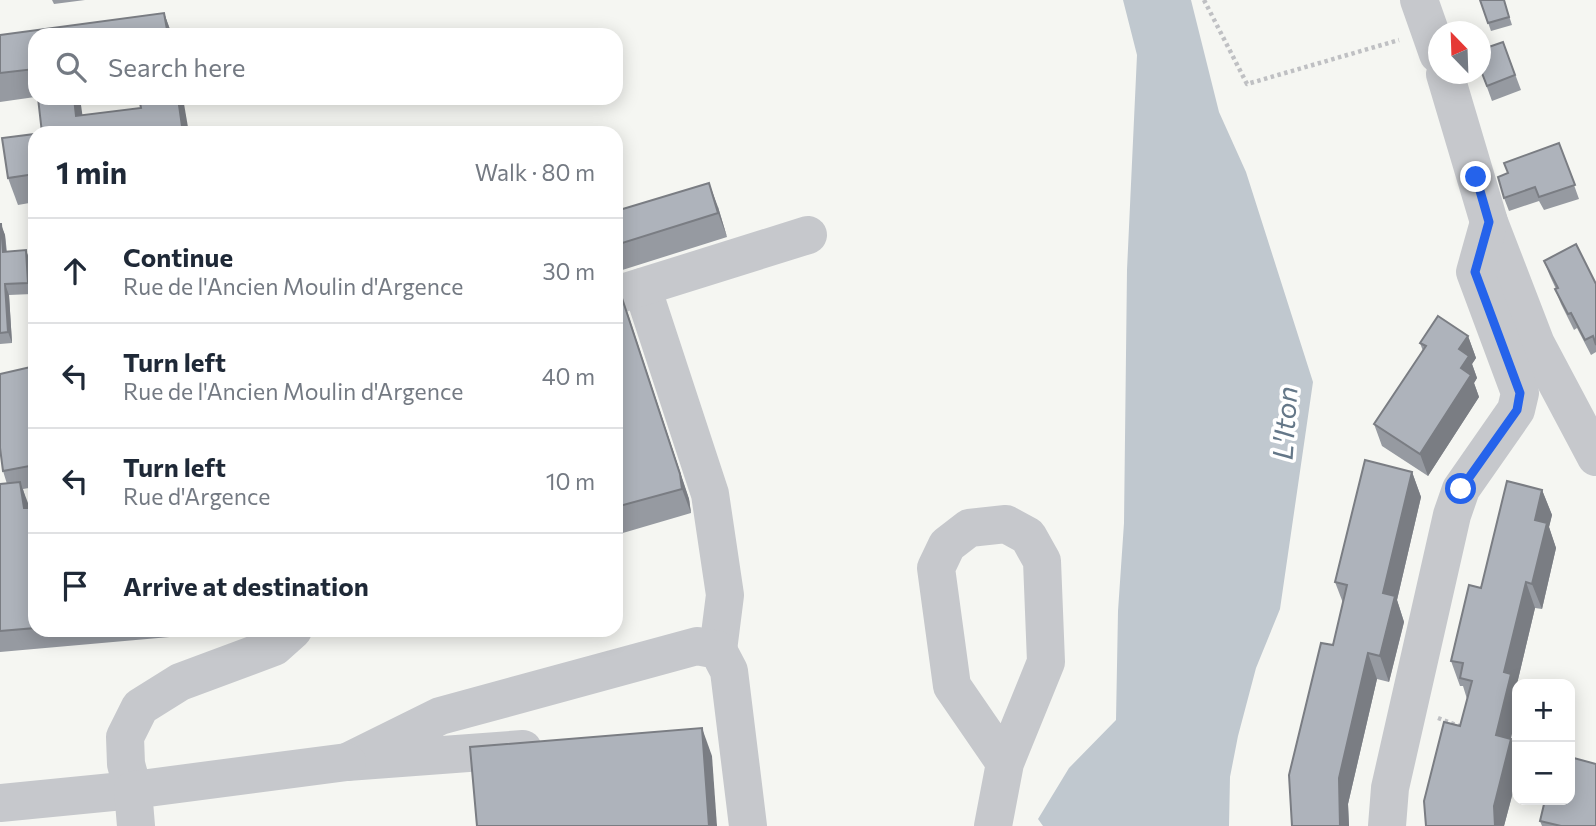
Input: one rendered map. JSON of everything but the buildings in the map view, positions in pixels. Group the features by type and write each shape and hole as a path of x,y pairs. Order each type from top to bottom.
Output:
{"street":[{"path":"1448,84 1489,222 1536,344 1596,457"},
{"path":"1387,826 1390,788 1452,515 1461,489 1517,410 1520,393 1475,272 1489,222"},
{"path":"748,826 729,671 718,650 725,595 710,494 629,291 808,235"},
{"path":"993,826 1005,763 1046,662 1042,561 1028,536 1006,524 969,528 947,545 936,568 952,686 1005,763"},
{"path":"134,808 126,764 125,737 140,707 180,682 274,647 285,637"},
{"path":"347,762 440,716 697,646 718,650"},
{"path":"0,803 134,808 347,762 562,745"}],"path":[{"path":"1204,0 1247,84 1428,28"},
{"path":"1408,707 1469,730"}],"water":[{"name":"L'Iton","path":"1123,0 1191,0 1219,112 1246,172 1313,382 1280,609 1256,668 1238,736 1230,777 1229,826 1043,826 1038,819 1069,768 1116,720 1118,611 1124,523 1127,270 1137,55"}],"route":[{"path":"1461,489 1517,410 1520,393 1475,272 1489,222 1476,177"}]}
